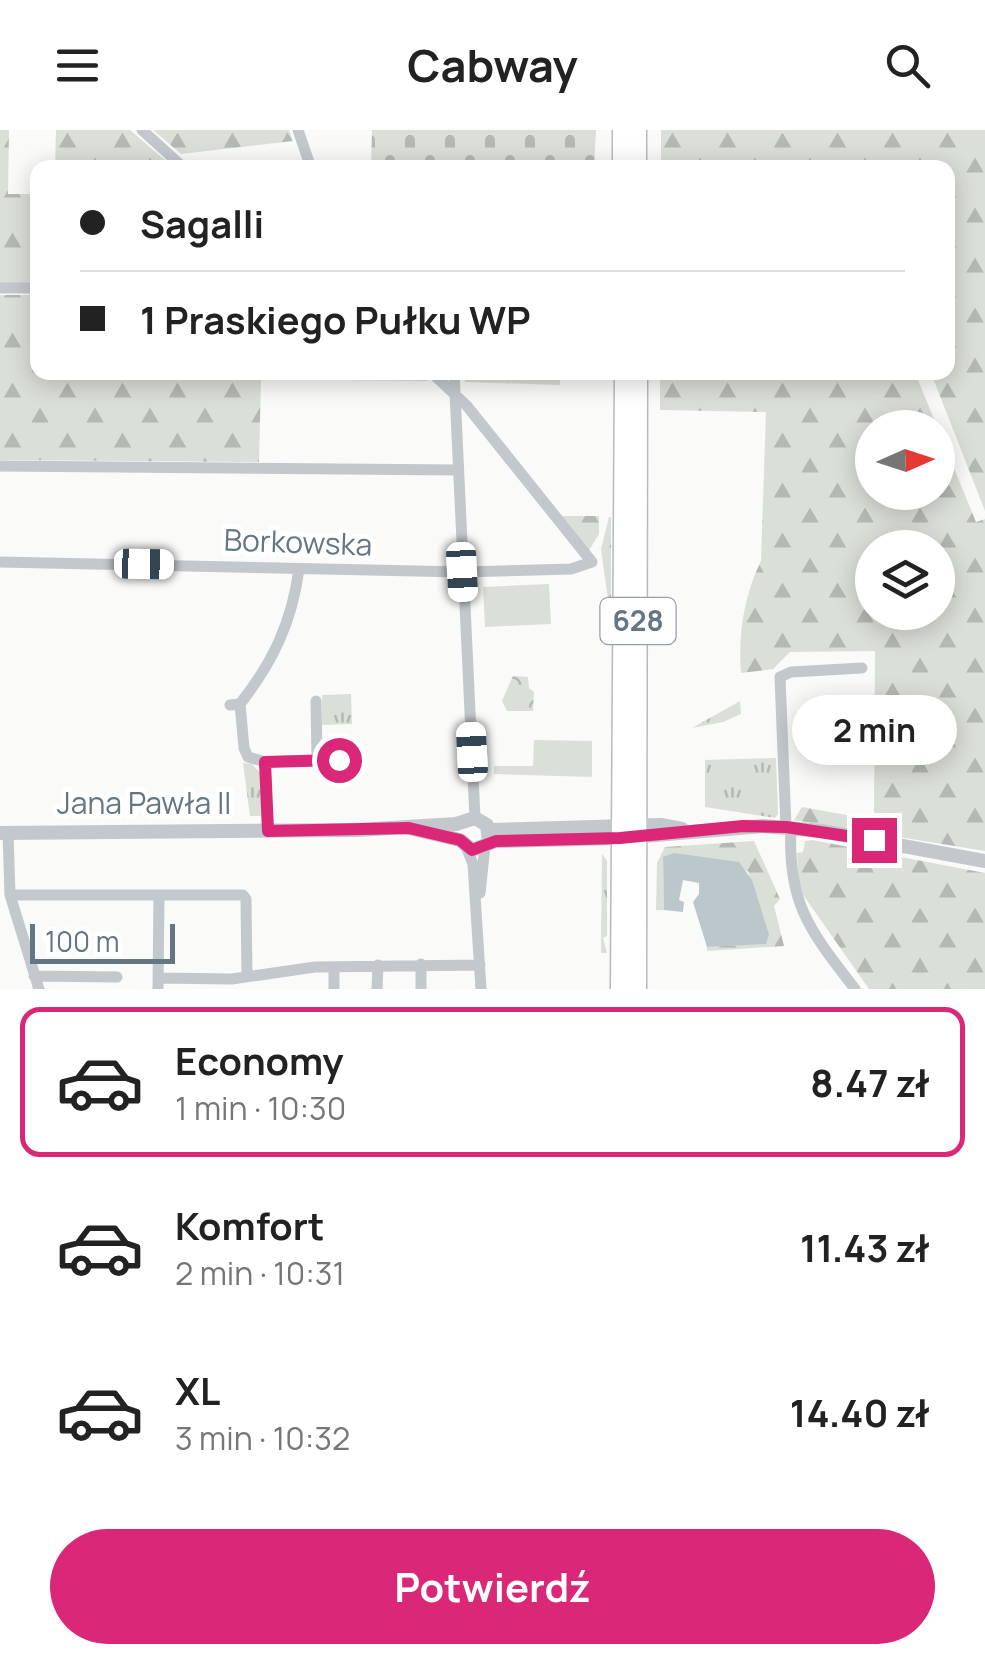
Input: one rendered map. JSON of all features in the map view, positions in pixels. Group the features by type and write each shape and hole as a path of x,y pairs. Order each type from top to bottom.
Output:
{"main road":[{"path":"622,130 622,160"},
{"path":"637,130 637,160"},
{"name":"628","path":"624,380 629,832 637,989"},
{"name":"628","path":"620,989 629,832 638,380"}],"street":[{"path":"142,130 175,160"},
{"path":"298,130 308,160"},
{"path":"0,288 30,288"},
{"path":"439,380 455,396"},
{"path":"454,380 469,820 463,844 473,864 481,989"},
{"name":"Borkowska","path":"0,562 462,572 572,569 592,562 455,396"},
{"path":"0,466 458,470"},
{"path":"299,569 295,598 281,642 263,675 235,704 244,748 248,756 265,762 339,760"},
{"path":"855,989 817,940 801,911 794,882 780,677 791,672 862,668"},
{"path":"316,702 317,760"},
{"path":"265,762 268,831"},
{"path":"469,820 485,822 488,839 477,906"},
{"name":"Jana Pawła II","path":"4,833 409,828 469,820"},
{"path":"488,839 743,826 789,828 985,860"},
{"name":"Jana Pawła II","path":"409,828 478,850 488,839"},
{"path":"4,833 10,895 36,982 116,977"},
{"path":"10,895 243,895 247,977"},
{"path":"159,895 158,984 247,977 296,968 480,965"},
{"path":"421,964 421,989"},
{"path":"378,965 378,989"},
{"path":"334,967 334,989"}],"green space":[{"path":"0,130 9,130 8,194 30,194 30,284 0,284"},
{"path":"56,130 130,130 165,160 55,160"},
{"path":"153,130 289,130 293,141 181,154"},
{"path":"372,130 596,130 594,160 371,160"},
{"path":"661,130 985,130 985,511 955,434 955,410 945,410 934,380 955,380 955,160 661,160"},
{"path":"0,295 30,295 30,380 261,380 259,462 0,460"},
{"path":"560,380 560,385 465,382"},
{"path":"660,380 918,380 931,410 855,410 855,510 955,510 955,471 976,522 985,519 985,851 794,820 802,807 874,820 875,651 790,652 773,669 741,673 744,616 761,561 766,412 660,410"},
{"path":"560,516 599,516 599,534 588,552"},
{"path":"611,517 611,600 601,549"},
{"path":"549,584 551,624 485,627 483,587"},
{"path":"513,676 528,677 529,688 534,692 533,711 507,711 502,701"},
{"path":"351,694 352,724 322,725 322,695"},
{"path":"740,701 741,714 692,728"},
{"path":"534,740 592,741 592,777 494,774 494,766 533,766"},
{"path":"776,758 775,818 705,807 705,760"},
{"path":"243,763 252,764 261,774 263,816 250,816"},
{"path":"754,841 780,899 774,906 784,946 707,951 707,947 766,943 768,935 748,871 663,857 664,910 656,910 657,863 665,847"},
{"path":"805,841 985,873 985,989 869,989 799,889 797,853 803,852"},
{"path":"602,854 607,861 607,936 603,938 607,953 601,953"}],"shaded area":[{"path":"674,853 739,862 752,880 769,935 766,944 707,947 693,902 699,894 699,883 683,880 679,900 684,902 683,912 664,910 663,857"}],"route":[{"path":"339,760 265,762 268,831 409,828 460,840 472,850 496,841 620,838 743,826 786,827 874,840"}]}
